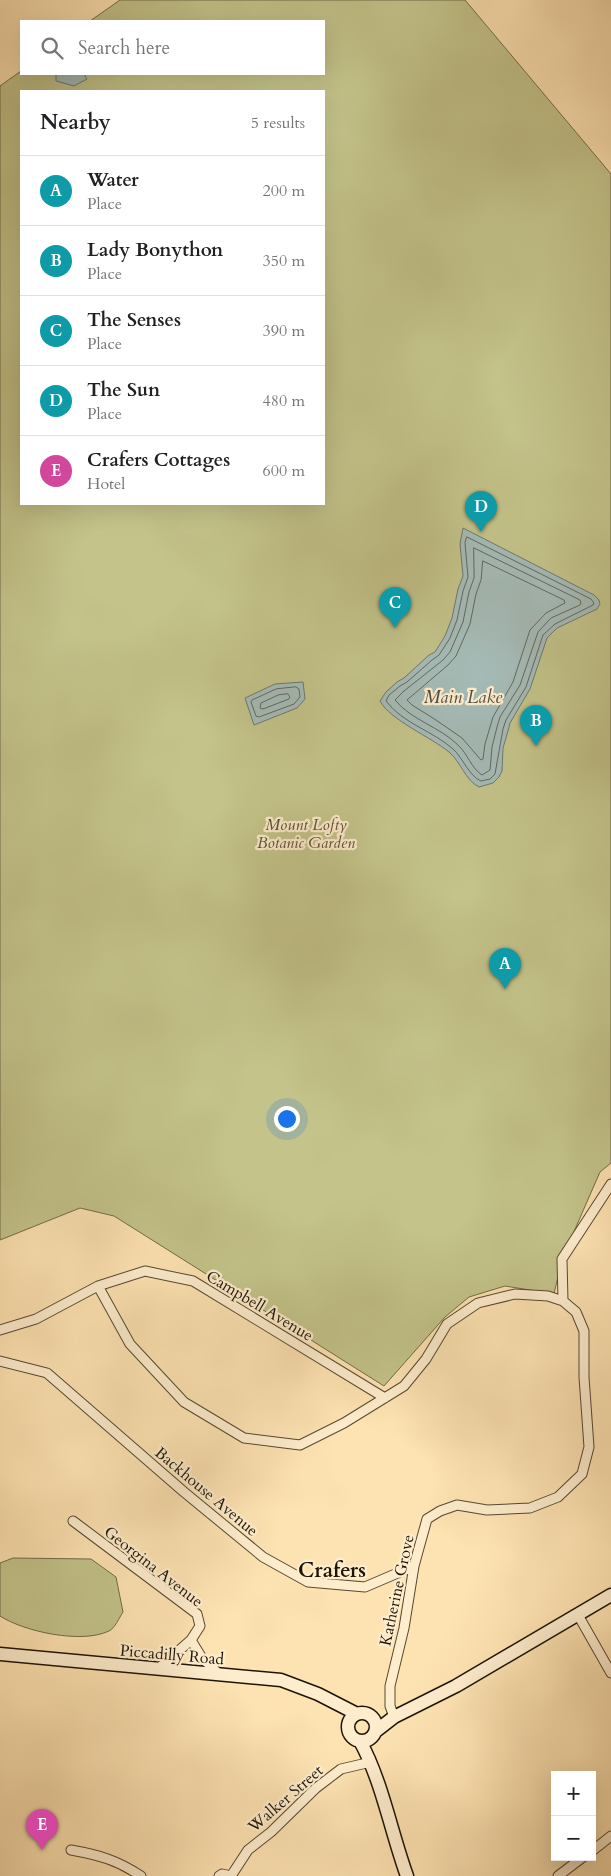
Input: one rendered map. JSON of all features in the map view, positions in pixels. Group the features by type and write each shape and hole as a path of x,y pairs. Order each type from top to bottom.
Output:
{"main road":[{"path":"358,1716 349,1732 354,1739 366,1741 394,1717 456,1686 611,1595"},
{"name":"Piccadilly Road","path":"0,1654 281,1680 338,1703 358,1716"},
{"path":"358,1716 394,1717"},
{"path":"358,1716 375,1721 372,1762"},
{"path":"360,1741 372,1762 394,1842 407,1876"}],"street":[{"path":"98,1286 130,1344 184,1402 244,1438 300,1445 344,1423 404,1386 426,1358 447,1324 478,1303 515,1294 548,1296 563,1301 562,1259 611,1184"},
{"name":"Campbell Avenue","path":"0,1330 36,1319 98,1286 146,1271 193,1281 385,1398"},
{"name":"Katherine Grove","path":"394,1717 390,1706 390,1686 404,1628 414,1566 427,1519 440,1511 457,1505 487,1510 530,1508 558,1496 582,1474 589,1447 584,1377 584,1331 576,1312 563,1301"},
{"name":"Backhouse Avenue","path":"0,1361 47,1373 184,1492 263,1557 308,1582 365,1587 414,1566"},
{"name":"Georgina Avenue","path":"73,1521 197,1614 200,1626 191,1640"},
{"path":"578,1614 611,1673"},
{"path":"158,1669 191,1640 202,1658 220,1675"},
{"name":"Walker Street","path":"219,1876 222,1874 231,1876 248,1850 271,1832 316,1788 341,1769 372,1762"},
{"path":"596,1848 611,1836"},
{"path":"71,1850 103,1856 141,1876"},
{"path":"558,1876 578,1861"}],"green space":[{"name":"Mount Lofty Botanic Garden","path":"120,0 465,0 611,174 611,1163 600,1172 562,1259 554,1294 505,1286 469,1297 445,1317 384,1386 114,1216 80,1208 0,1240 0,86 20,72 20,75 325,75 325,20 91,20"},
{"path":"13,1558 91,1559 116,1577 123,1612 111,1630 98,1635 69,1636 54,1634 11,1622 0,1616 0,1563"}],"water":[{"path":"56,75 85,75 87,79 74,86 56,81"},
{"name":"Main Lake","path":"463,528 594,595 600,604 597,609 557,628 547,638 530,689 510,723 503,748 502,771 493,783 479,787 470,780 449,752 401,722 380,701 386,692 397,682 435,652 445,636 452,618 458,589 463,576 460,544"},
{"path":"303,682 305,699 297,708 254,725 245,698 275,684"}],"place":[{"name":"The Sun","path":"481,532"},
{"name":"The Senses","path":"395,628"},
{"name":"Lady Bonython","path":"536,746"},
{"name":"Water","path":"505,989"},
{"name":"Crafers Cottages","path":"42,1850"}],"district":[{"name":"Crafers","path":"332,1570"}]}
